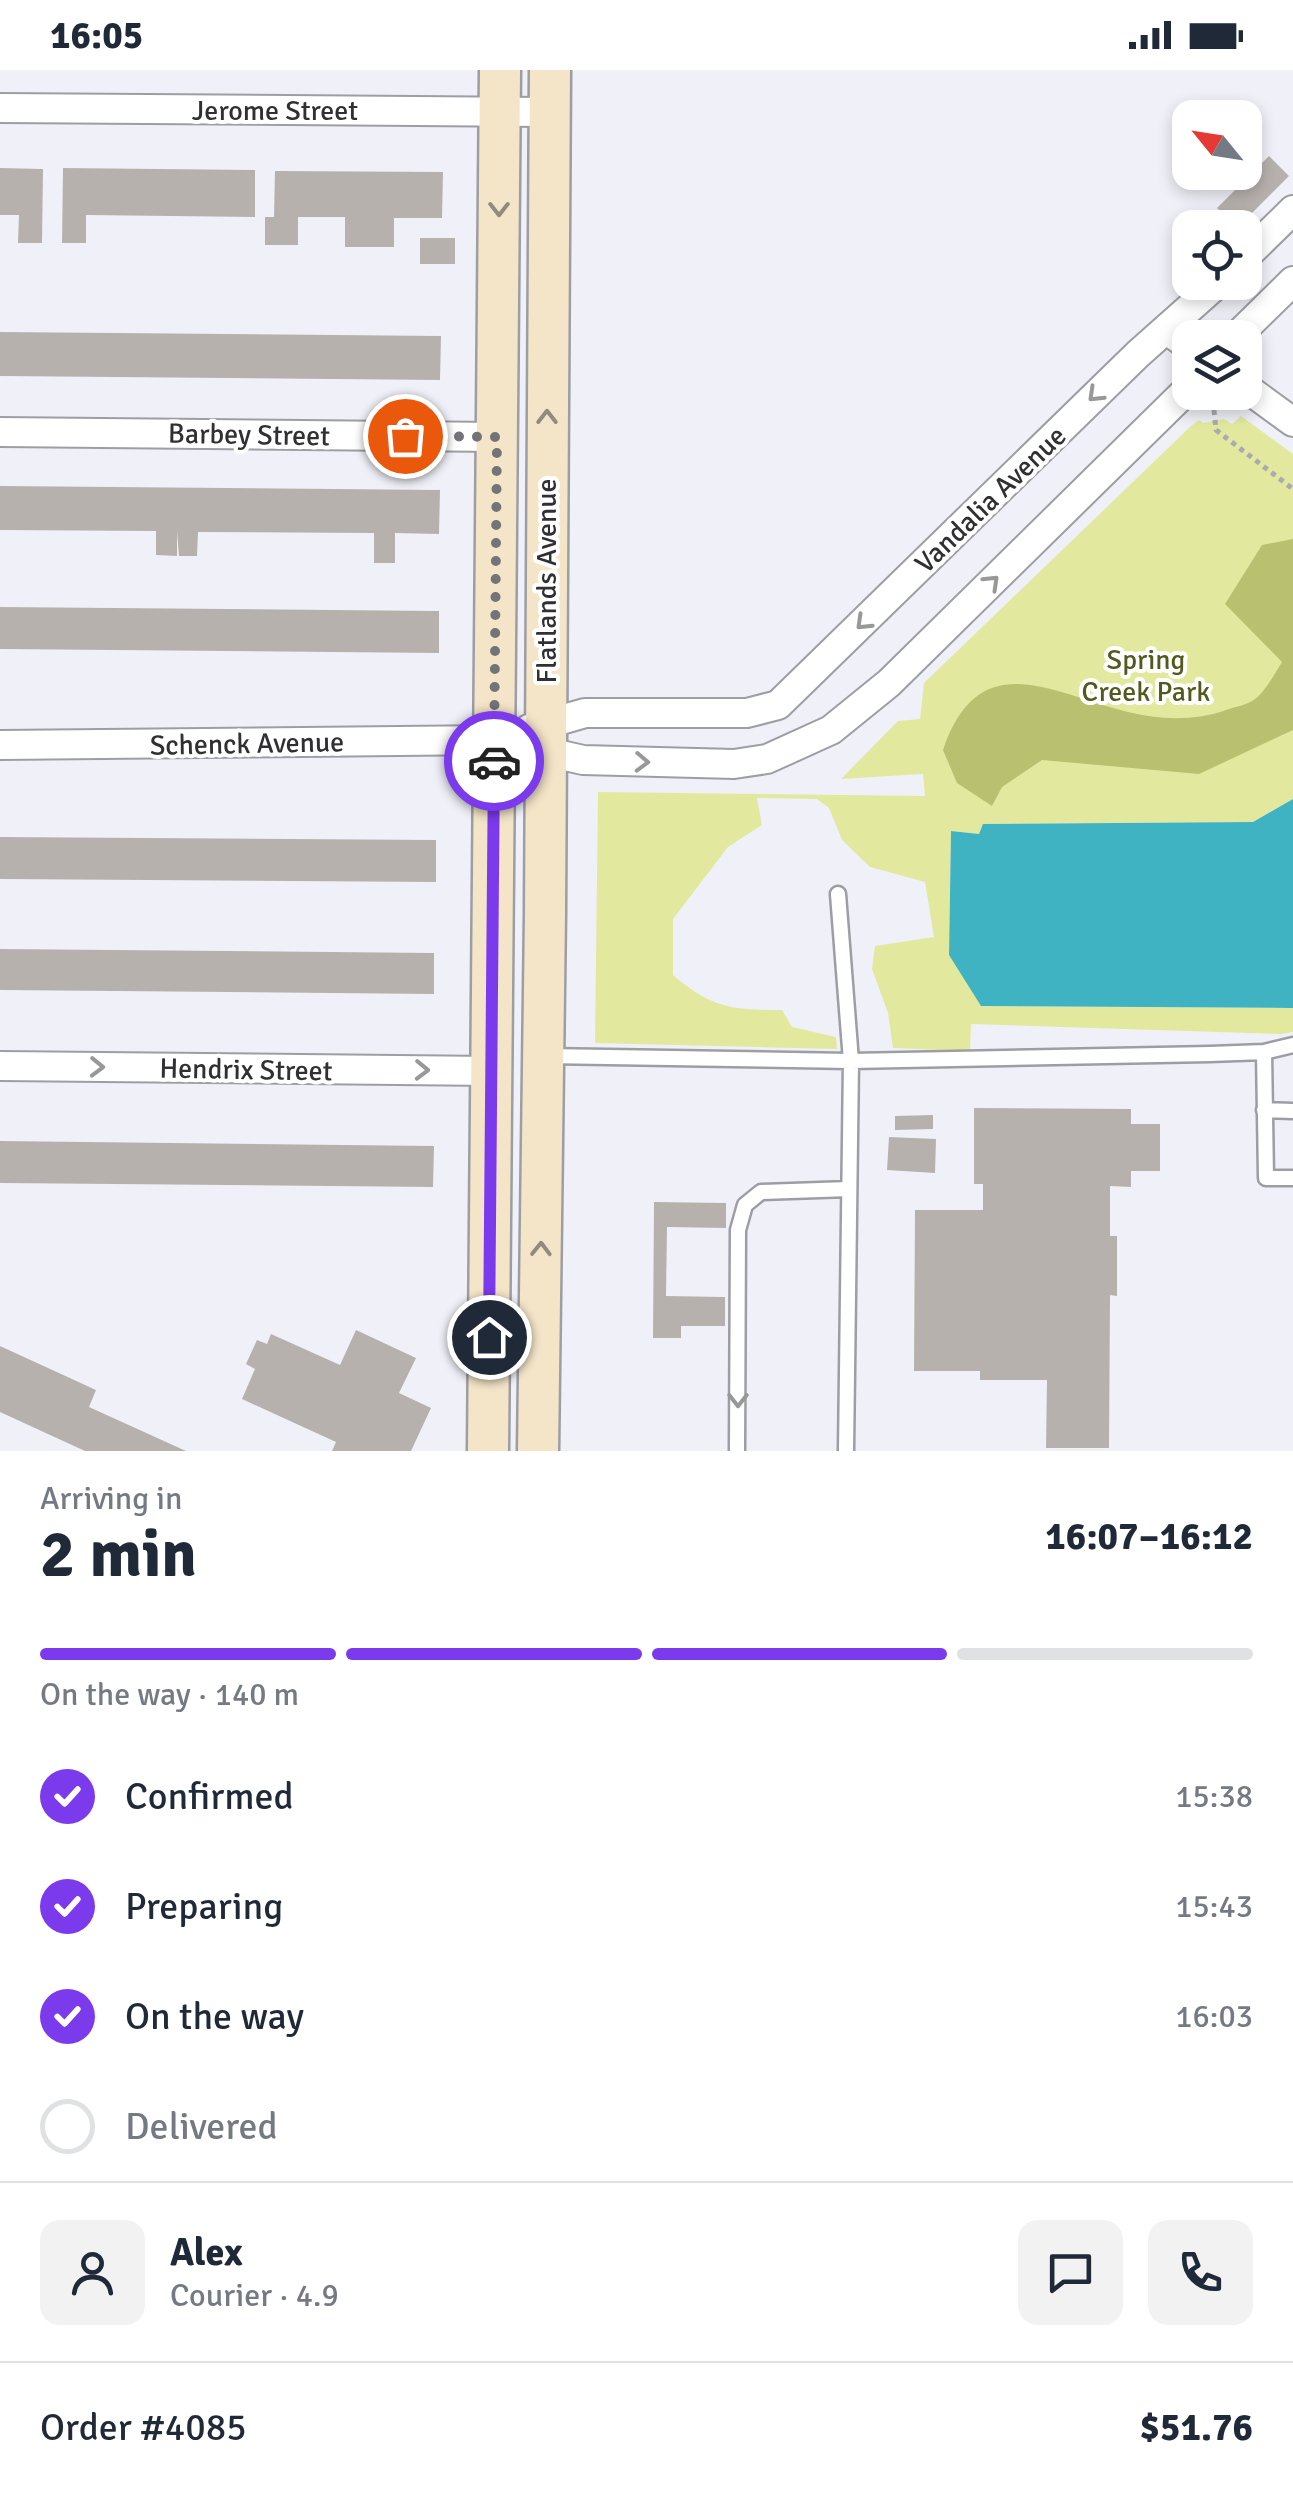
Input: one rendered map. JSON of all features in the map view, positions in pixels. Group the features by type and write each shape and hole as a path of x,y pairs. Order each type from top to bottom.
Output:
{"main road":[{"name":"Flatlands Avenue","path":"488,1451 500,70"},
{"name":"Flatlands Avenue","path":"538,1451 550,70"}],"street":[{"name":"Jerome Street","path":"0,108 550,112"},
{"path":"1262,241 1293,210"},
{"path":"1253,320 1293,281"},
{"name":"Vandalia Avenue","path":"545,738 584,712 760,712 786,699 1199,300"},
{"path":"1166,329 1172,334"},
{"path":"1262,399 1293,422"},
{"name":"Schenck Avenue","path":"0,745 545,738 583,760 716,764 752,762 783,754 832,730 889,683 1172,406"},
{"name":"Barbey Street","path":"0,432 497,437"},
{"name":"Hendrix Street","path":"0,1066 492,1071"}],"lane":[{"path":"838,894 851,1061 846,1451"},
{"path":"543,1056 851,1061 1264,1052 1293,1045"},
{"path":"1264,1052 1266,1178 1293,1178"},
{"path":"1264,1110 1293,1111"},
{"path":"738,1451 738,1230 744,1205 760,1192 849,1190"}],"path":[{"path":"1213,411 1216,430 1293,489"}],"green space":[{"name":"Spring Creek Park","path":"1241,416 1293,454 1293,799 1253,822 984,824 979,834 951,831 949,954 981,1006 1293,1008 1293,1032 971,1024 970,1051 893,1048 888,1013 872,969 875,946 934,937 925,882 870,867 842,840 829,808 817,799 757,798 762,825 728,847 673,919 673,975 723,1005 782,1010 792,1027 836,1037 837,1049 595,1043 598,792 925,796 923,774 841,779 898,721 920,719 924,683 1191,426 1199,420 1203,423 1224,419 1232,424"},
{"path":"1293,539 1293,730 1199,774 1042,760 1002,787 992,806 957,783 943,750 958,717 976,697 997,686 1045,688 1128,712 1165,718 1214,714 1255,699 1282,662 1225,604 1262,545"}],"water":[{"path":"1293,799 1293,1008 981,1006 949,955 951,831 979,834 983,824 1253,822"}],"building":[{"path":"1269,156 1289,176 1255,210 1219,210 1235,190 1262,190 1262,163"},
{"path":"0,168 43,169 42,243 18,243 19,215 0,215"},
{"path":"63,168 255,170 255,217 86,215 86,243 62,243"},
{"path":"275,171 443,172 442,218 394,218 394,247 345,247 345,217 298,217 298,245 265,245 265,217 274,217"},
{"path":"420,238 455,238 455,264 420,264"},
{"path":"0,332 441,336 440,380 0,376"},
{"path":"0,486 440,490 439,534 395,533 395,563 374,563 374,533 198,532 197,556 179,556 177,531 177,556 156,555 156,531 0,530"},
{"path":"0,607 439,611 439,653 0,649"},
{"path":"0,837 436,840 436,882 0,879"},
{"path":"0,949 434,953 434,994 0,990"},
{"path":"974,1108 1131,1109 1131,1124 1160,1124 1160,1171 1131,1171 1131,1187 1110,1186 1110,1236 1117,1236 1117,1296 1110,1295 1109,1448 1046,1448 1047,1380 980,1380 980,1371 914,1371 915,1210 983,1210 983,1184 974,1184"},
{"path":"933,1115 933,1129 895,1130 895,1116"},
{"path":"889,1137 936,1139 935,1173 887,1170"},
{"path":"0,1141 434,1146 433,1187 0,1183"},
{"path":"654,1202 726,1203 726,1228 667,1227 666,1296 725,1297 725,1326 681,1326 681,1338 653,1338"},
{"path":"356,1330 416,1358 399,1393 431,1408 411,1451 332,1451 336,1442 242,1399 255,1369 246,1364 257,1340 267,1344 271,1334 340,1365"},
{"path":"0,1346 96,1390 89,1407 186,1451 85,1451 0,1412"}],"way so far":[{"path":"405,436 497,437 494,761"}],"route":[{"path":"489,1337 494,761"}]}
